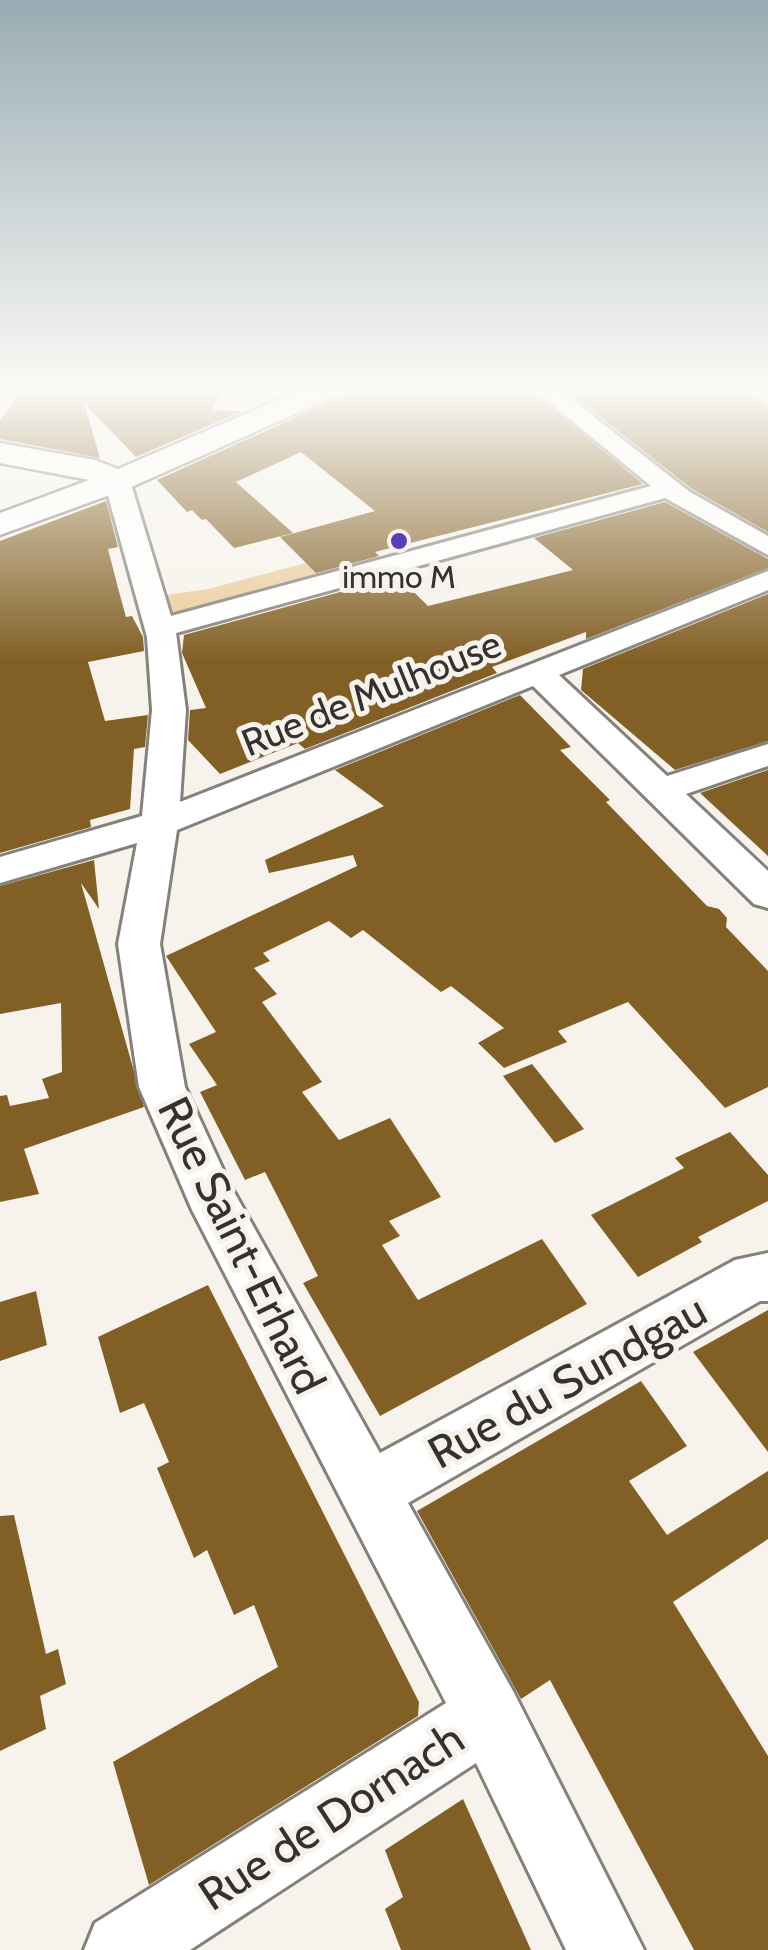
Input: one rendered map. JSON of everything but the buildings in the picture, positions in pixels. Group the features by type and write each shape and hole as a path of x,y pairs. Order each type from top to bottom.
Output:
{"street":[{"path":"0,526 121,479"},
{"path":"657,479 768,547"},
{"name":"Rue Saint-Erhard","path":"116,481 160,628 168,710 158,824 139,944 162,1088 210,1195 489,1715 606,1950"},
{"path":"160,628 670,489"},
{"name":"Rue de Mulhouse","path":"0,870 158,824 768,580"},
{"path":"536,672 768,894"},
{"path":"660,791 768,754"},
{"name":"Rue du Sundgau","path":"369,1492 754,1277 768,1276"},
{"name":"Rue de Dornach","path":"122,1950 489,1715"}],"shaded area":[{"path":"366,547 381,561 174,614 166,595 208,589"}],"place":[{"name":"immo M","path":"399,541"}]}
